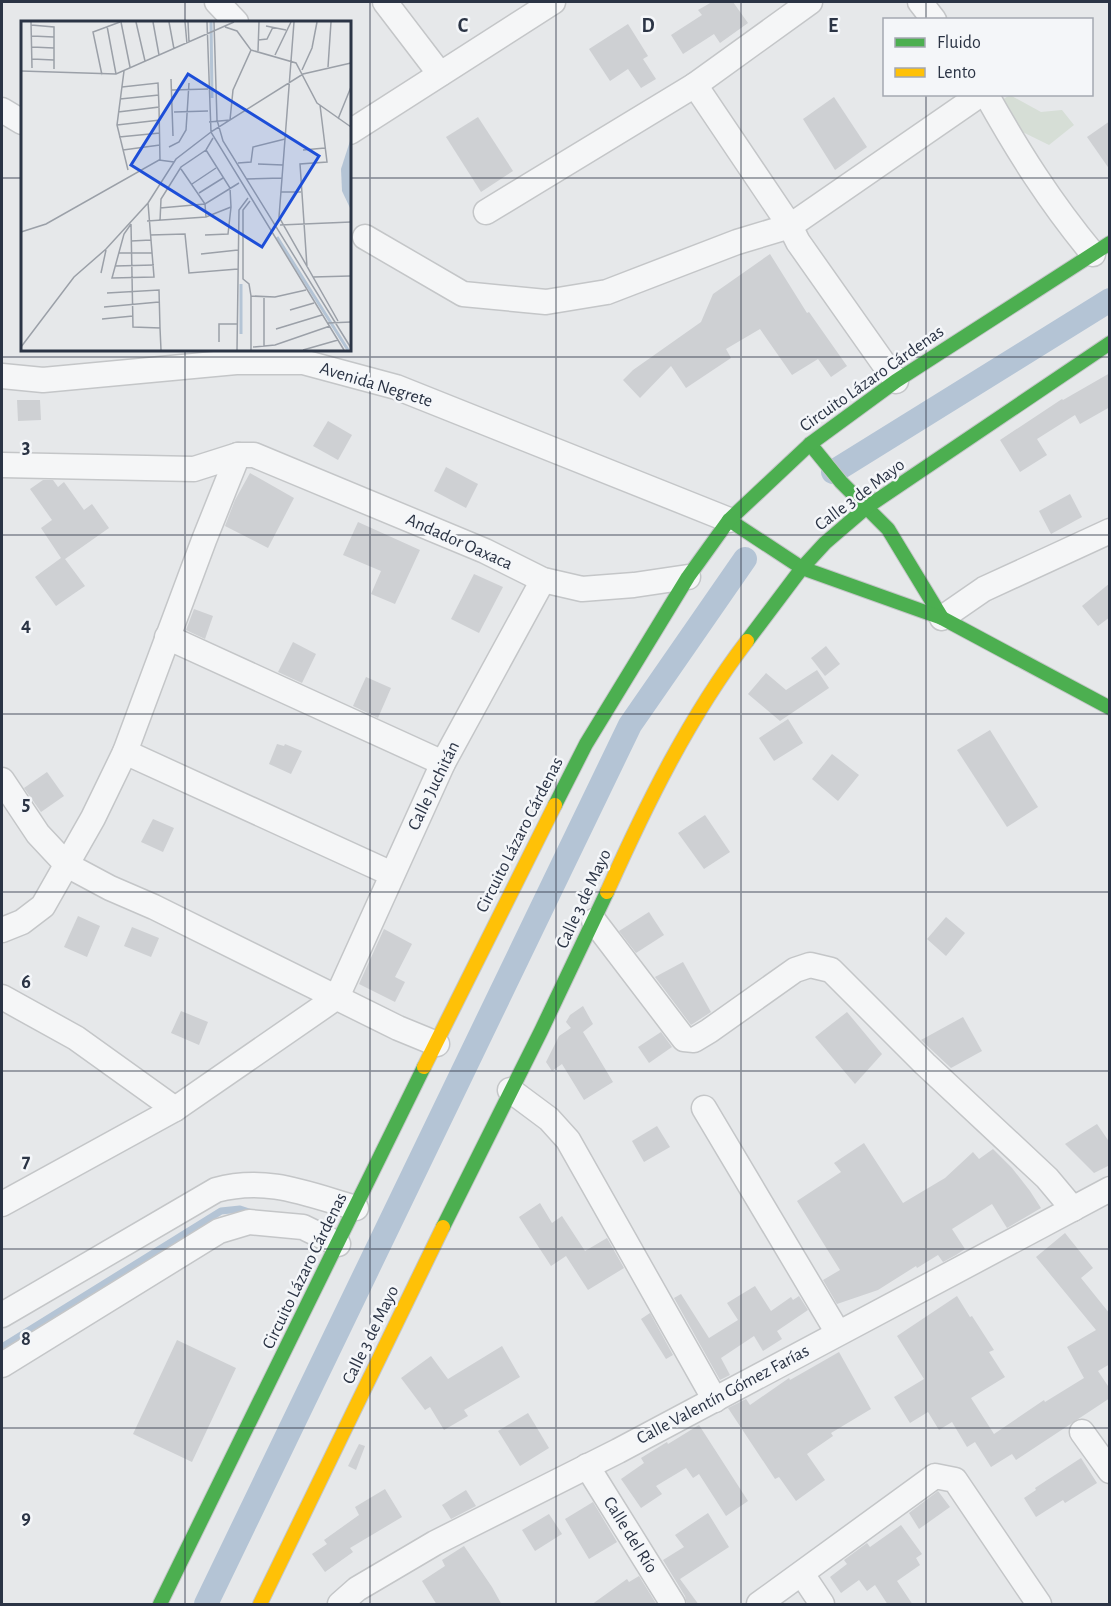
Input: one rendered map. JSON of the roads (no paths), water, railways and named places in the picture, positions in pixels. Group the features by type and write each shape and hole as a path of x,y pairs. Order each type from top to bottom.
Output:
{"street":[{"path":"218,2 235,21"},
{"path":"385,2 440,74"},
{"path":"351,131 551,2"},
{"path":"486,212 695,84 810,2"},
{"path":"921,2 933,18"},
{"path":"695,84 790,226 798,242 896,381"},
{"path":"365,237 463,294 546,302 608,292 737,242 790,226 978,96"},
{"path":"987,96 1044,192 1101,249"},
{"path":"2,110 21,121"},
{"name":"Circuito Lázaro Cárdenas","path":"160,1605 586,744 688,577 729,520 810,444 896,381 1101,249"},
{"name":"Calle 3 de Mayo","path":"263,1602 594,921 639,821 718,679 802,568 825,543 867,507 1110,343"},
{"name":"Avenida Negrete","path":"2,376 43,381 236,362 266,356 303,363 396,387 729,520"},
{"path":"810,444 841,482 888,529 942,618"},
{"name":"Andador Oaxaca","path":"238,456 254,455 484,551 543,580 582,589 634,585 688,577"},
{"path":"2,465 194,469 238,456"},
{"path":"2,930 22,922 43,906 93,818 125,752 238,456"},
{"path":"729,520 802,568 942,618 1110,708"},
{"path":"942,618 984,589 1110,531"},
{"name":"Calle Juchitán","path":"337,997 443,763 543,580"},
{"path":"167,637 443,763"},
{"path":"125,752 392,874"},
{"path":"2,780 38,834 67,865 398,1028 437,1044"},
{"path":"594,921 684,1039 694,1040 709,1031 795,970 810,965 831,970 925,1064 1047,1178 1073,1209"},
{"path":"2,997 76,1038 175,1109"},
{"path":"2,1204 175,1109 337,997"},
{"path":"510,1090 549,1119 568,1140 715,1400"},
{"path":"704,1108 838,1332"},
{"path":"2,1315 216,1190 256,1183 288,1188 356,1208"},
{"name":"Calle Valentín Gómez Farías","path":"340,1605 357,1589 435,1544 715,1400 838,1332 1110,1190"},
{"path":"2,1365 219,1231 249,1222 303,1227 338,1244"},
{"path":"1082,1432 1110,1471"},
{"name":"Calle del Río","path":"587,1466 673,1605"},
{"path":"759,1605 935,1476 955,1480 1039,1605"},
{"path":"802,1574 822,1605"}],"waterway":[{"path":"833,472 1110,300"},
{"path":"206,1604 630,725 745,559"},
{"path":"2,1347 221,1211 240,1209 252,1213"}]}
